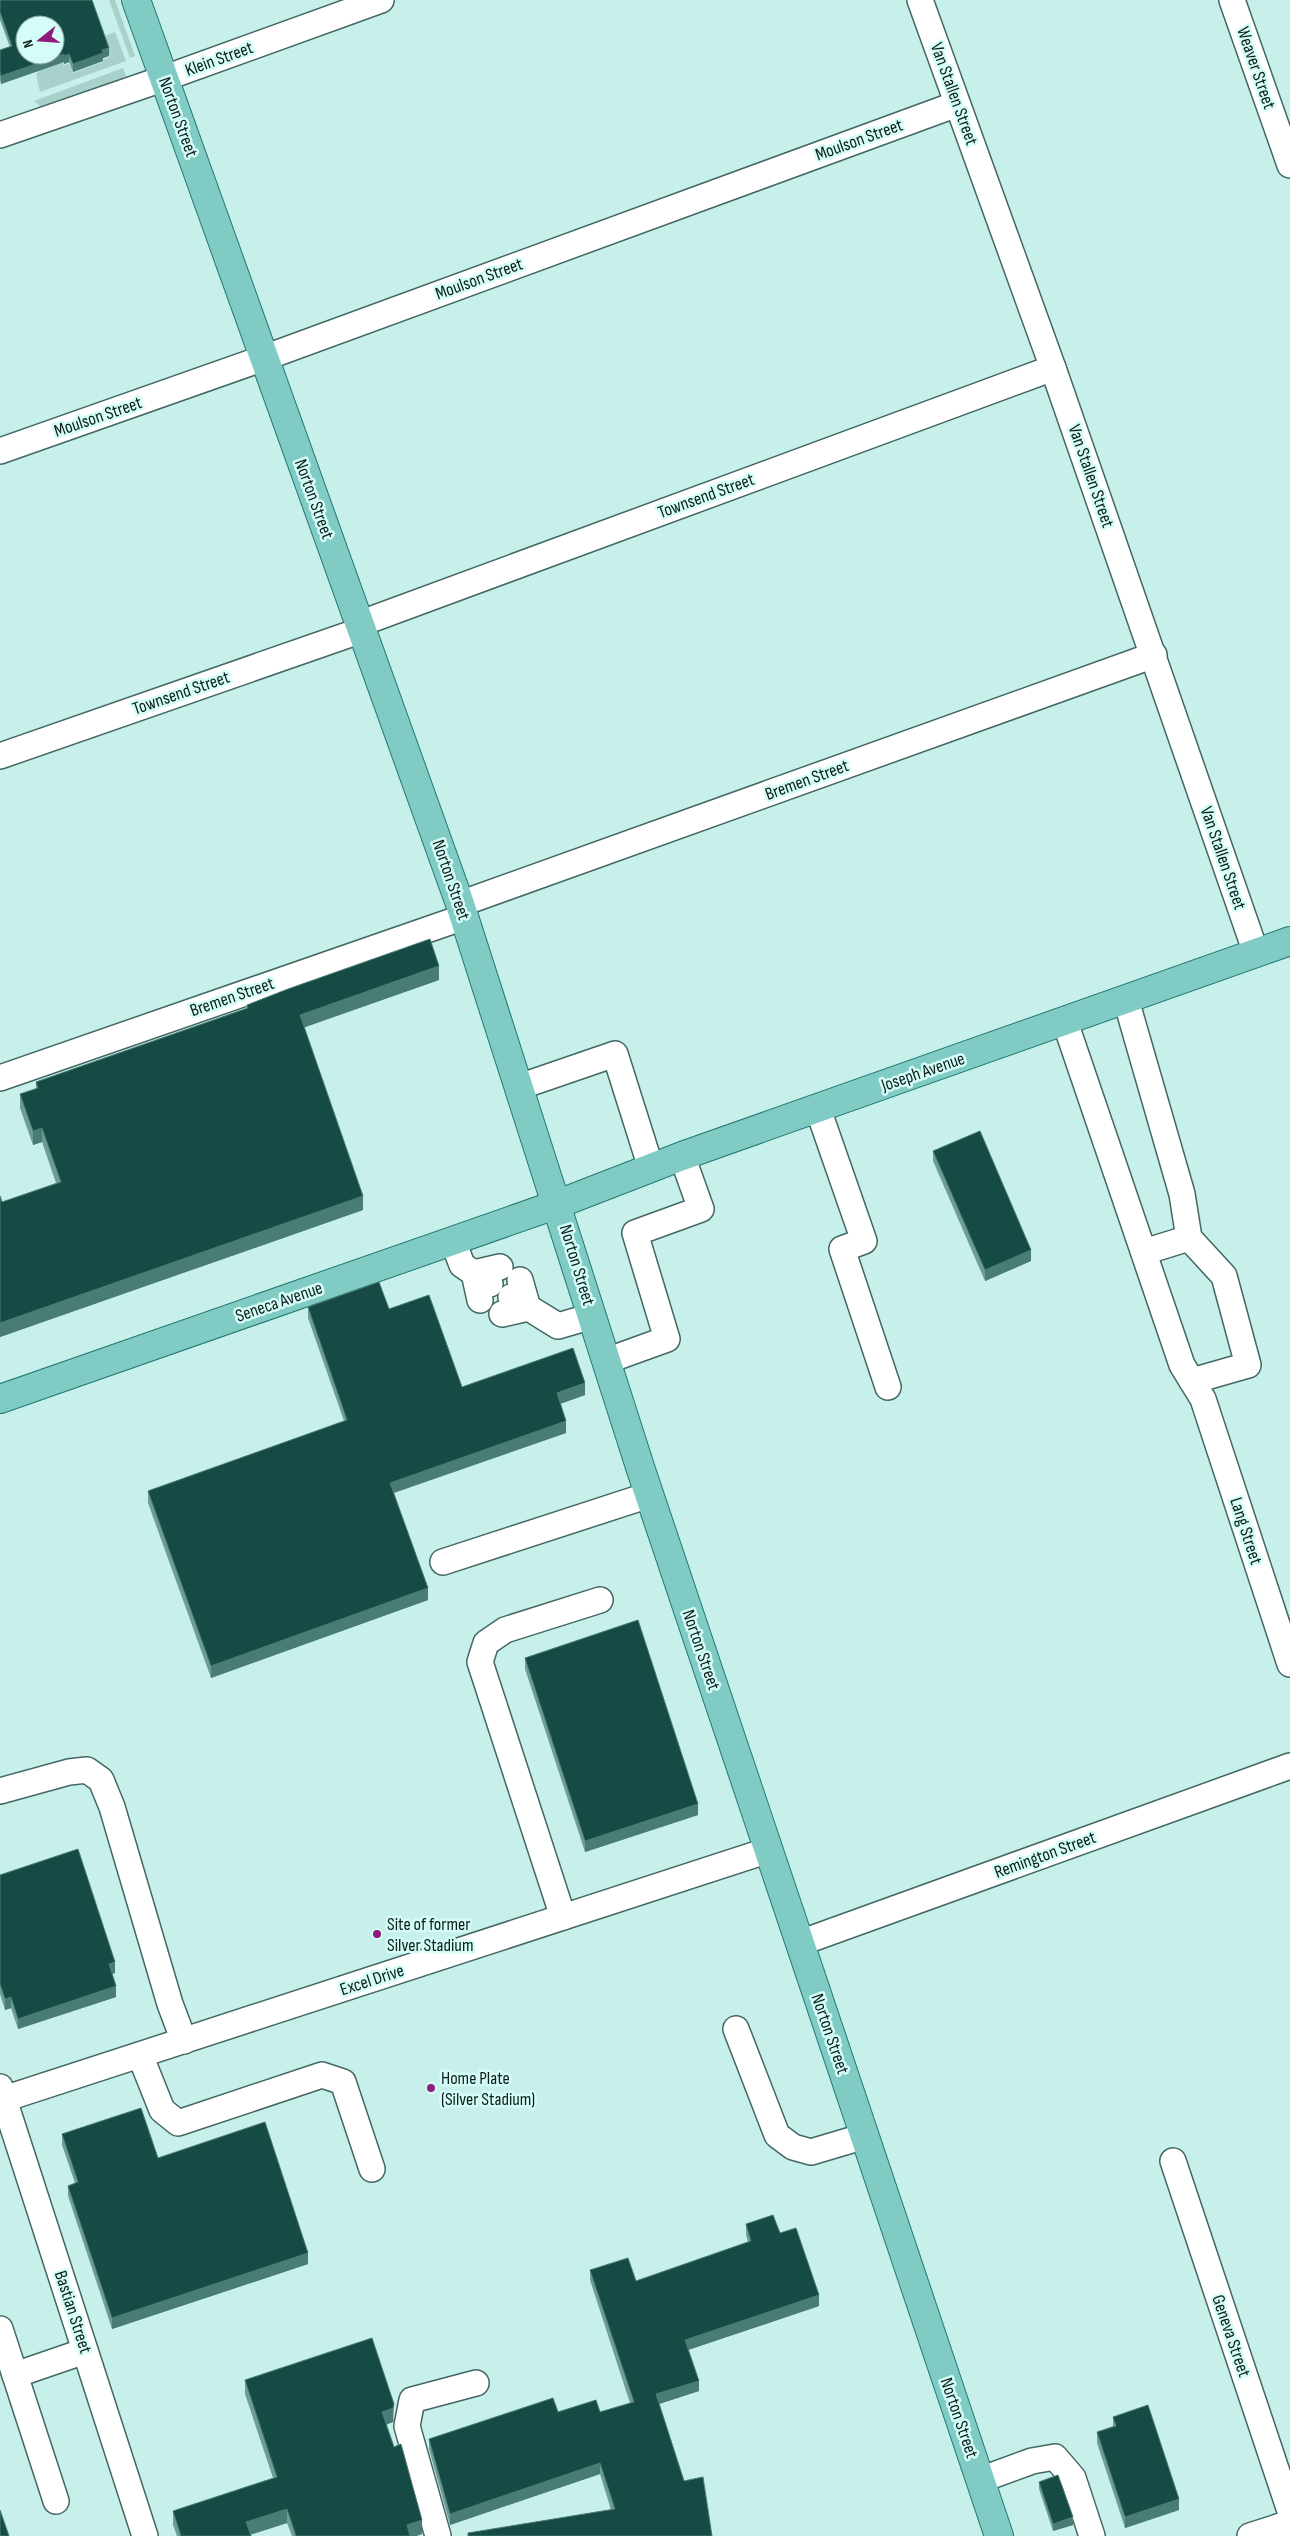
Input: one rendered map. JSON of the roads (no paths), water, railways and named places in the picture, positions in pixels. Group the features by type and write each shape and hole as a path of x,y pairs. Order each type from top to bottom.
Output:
{"main road":[{"name":"Norton Street","path":"136,0 462,910 558,1204 649,1496 999,2536"},
{"name":"Joseph Avenue","path":"558,1204 682,1156 1256,953 1289,946"},
{"name":"Seneca Avenue","path":"0,1399 558,1204"}],"street":[{"name":"Klein Street","path":"0,135 381,0"},
{"name":"Van Stallen Street","path":"920,0 1053,368 1256,953"},
{"name":"Weaver Street","path":"1232,0 1290,165"},
{"name":"Moulson Street","path":"0,451 264,358 957,104"},
{"name":"Townsend Street","path":"0,756 360,627 1053,368"},
{"name":"Bremen Street","path":"0,1078 1154,655"},
{"path":"1126,1000 1182,1194 1190,1238 1224,1276 1248,1365 1197,1390"},
{"name":"Lang Street","path":"1065,1022 1182,1365 1197,1390 1290,1664"},
{"path":"519,1087 615,1054 651,1168"},
{"path":"818,1109 864,1241 842,1249 888,1387"},
{"path":"606,1361 667,1339 635,1233 701,1209 682,1156"},
{"path":"1144,1252 1190,1238"},
{"path":"453,1241 462,1265 558,1326 592,1316"},
{"path":"442,1562 649,1496"},
{"path":"563,1917 480,1662 486,1643 505,1630 600,1600"},
{"name":"Remington Street","path":"800,1943 1290,1766"},
{"path":"0,1791 70,1772 87,1770 101,1780 112,1808 170,2004 184,2041"},
{"name":"Excel Drive","path":"2,2093 140,2055 769,1850"},
{"path":"736,2029 777,2134 793,2147 811,2152 865,2136"},
{"path":"140,2055 162,2110 178,2124 322,2075 343,2082 372,2169"},
{"name":"Bastian Street","path":"2,2093 145,2536"},
{"name":"Geneva Street","path":"1173,2161 1290,2511"},
{"path":"0,2329 56,2501"},
{"path":"15,2375 85,2351"},
{"path":"438,2536 407,2426 412,2400 476,2384"},
{"path":"980,2480 1032,2461 1055,2456 1072,2478 1092,2536"},
{"path":"1250,2536 1290,2523"}],"place":[{"name":"Site of former Silver Stadium","path":"377,1934"},
{"name":"Home Plate (Silver Stadium)","path":"431,2088"}]}
